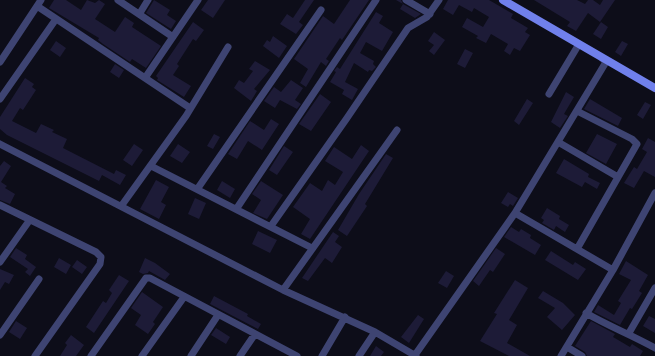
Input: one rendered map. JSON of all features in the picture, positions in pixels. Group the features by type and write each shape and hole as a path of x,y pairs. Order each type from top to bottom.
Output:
{"main road":[{"path":"503,0 579,44 603,63 655,88"}],"street":[{"path":"118,0 140,13 174,37"},
{"path":"140,13 148,0"},
{"path":"145,78 198,0"},
{"path":"237,208 376,0"},
{"path":"406,0 430,14"},
{"path":"271,226 408,28 412,24 421,22 430,14 439,0"},
{"path":"0,62 39,3 56,19 190,108"},
{"path":"198,188 321,10"},
{"path":"0,99 56,19"},
{"path":"549,94 579,44"},
{"path":"122,205 151,166 190,108 228,47"},
{"path":"0,144 122,205 283,290 375,332 416,356 515,212 577,111 603,63"},
{"path":"577,111 636,141 636,147 577,249"},
{"path":"283,290 397,130"},
{"path":"558,142 618,177"},
{"path":"151,166 198,188 312,248"},
{"path":"561,356 613,270 655,193"},
{"path":"0,205 29,221 96,252 102,260 35,356"},
{"path":"515,212 613,270"},
{"path":"0,262 29,221"},
{"path":"91,356 145,279 150,278 295,356"},
{"path":"0,335 39,280"},
{"path":"629,333 655,288"},
{"path":"142,356 184,297"},
{"path":"586,313 606,324 629,333 655,348"},
{"path":"190,356 218,315"},
{"path":"322,356 345,318"},
{"path":"359,356 375,332"},
{"path":"240,356 254,334"},
{"path":"567,347 582,356"}],"building":[{"path":"54,0 66,0 81,10 87,0 95,3 99,0 105,4 95,19 115,32 125,17 134,23 132,27 161,46 146,68 132,59 130,62 103,44 98,40 99,38 49,8"},
{"path":"154,0 170,10 167,15 176,21 171,29 146,13"},
{"path":"208,0 225,0 213,18 201,10"},
{"path":"305,0 314,0 299,22 303,25 296,34 280,24 287,14 293,18"},
{"path":"350,0 369,0 342,40 340,38 326,59 329,61 326,66 321,62 306,87 300,83 308,69 294,59 323,16 334,24"},
{"path":"448,0 489,0 513,14 511,18 528,28 525,32 530,35 520,51 514,48 510,55 504,51 508,44 491,34 486,43 476,38 478,36 462,27 467,18 483,27 489,17 474,8 472,12 459,5 453,15 443,9"},
{"path":"534,0 577,0 585,4 588,0 593,0 600,5 603,0 615,0 600,22 588,13 576,31 567,26 570,22"},
{"path":"403,4 421,14 415,18 400,9"},
{"path":"376,12 383,16 379,23 393,32 382,51 366,42 360,53 374,61 373,64 376,67 372,71 369,70 368,72 354,63 345,82 358,89 352,100 342,94 344,90 330,82 336,72 334,71 337,67 340,69"},
{"path":"193,22 204,30 196,41 193,39 177,64 179,66 173,75 191,86 184,97 157,80 158,78 156,76"},
{"path":"601,22 608,27 601,39 593,34"},
{"path":"434,32 445,40 434,55 429,51 434,45 428,41"},
{"path":"273,36 287,46 279,58 263,46 267,40 270,42"},
{"path":"56,41 66,48 60,57 50,50"},
{"path":"622,41 628,44 621,56 615,52"},
{"path":"465,49 473,53 465,68 457,64"},
{"path":"255,61 270,70 254,89 257,91 251,101 234,88 239,80 244,83 253,71 249,69"},
{"path":"115,64 124,70 119,78 110,72"},
{"path":"25,78 34,84 32,87 36,90 23,110 20,108 12,121 36,133 41,124 54,130 52,132 67,139 63,148 114,174 116,170 126,175 120,185 102,175 99,181 7,135 0,129 0,117"},
{"path":"291,80 303,88 295,100 301,104 297,109 280,100 275,108 264,101 274,87 281,92"},
{"path":"566,92 574,97 564,114 568,116 560,128 551,122"},
{"path":"320,94 331,102 311,131 299,124"},
{"path":"527,99 533,103 519,125 514,121"},
{"path":"590,99 622,118 618,126 584,109"},
{"path":"645,102 651,105 643,119 637,115"},
{"path":"271,119 279,124 262,150 248,141 237,159 228,154 250,121 264,130"},
{"path":"214,134 220,137 213,149 207,146"},
{"path":"597,134 617,144 606,164 586,153"},
{"path":"648,138 655,142 655,177 644,171 634,188 624,183 634,167 637,169 647,152 642,149"},
{"path":"134,144 143,150 132,166 123,160"},
{"path":"178,144 190,152 182,163 170,156"},
{"path":"361,145 369,151 310,239 301,234 310,219 293,207 310,183 322,191 328,180 335,185 343,172 325,161 334,147 352,159"},
{"path":"284,146 293,152 277,175 269,170"},
{"path":"386,154 393,158 365,204 367,206 347,236 338,230 359,194"},
{"path":"564,159 589,174 588,177 600,183 597,189 585,182 582,187 556,173"},
{"path":"4,161 11,166 1,182 7,186 5,188 15,194 10,204 0,200 0,166"},
{"path":"156,180 169,187 161,202 166,205 159,219 140,209"},
{"path":"222,181 235,189 230,198 217,190"},
{"path":"261,181 283,195 267,219 253,213 261,200 252,194"},
{"path":"508,192 518,198 513,206 510,204 508,207 501,203"},
{"path":"195,198 206,203 199,219 188,214"},
{"path":"547,208 560,216 559,219 569,225 565,232 556,226 554,230 542,223 544,220 541,218"},
{"path":"511,227 519,232 521,229 531,235 530,238 541,245 535,255 504,237"},
{"path":"258,231 277,240 270,253 252,244"},
{"path":"333,232 339,236 335,242 342,247 332,263 325,258 308,281 302,278"},
{"path":"16,248 27,255 25,259 36,267 30,276 25,272 28,269 10,257"},
{"path":"496,248 505,254 493,272 490,270 479,286 473,281"},
{"path":"551,251 573,265 575,262 586,269 578,280 545,260"},
{"path":"59,258 71,265 66,274 54,267"},
{"path":"145,258 170,274 165,280 149,271 148,273 143,274 139,272"},
{"path":"77,260 87,267 82,274 72,267"},
{"path":"626,261 648,275 639,291 642,293 632,309 630,308 620,325 594,312 598,305 614,315 621,303 618,301 631,280 619,274"},
{"path":"0,269 14,275 9,284 5,282 0,290"},
{"path":"446,271 454,276 447,288 438,283"},
{"path":"119,275 129,281 94,333 86,327 103,301 106,303 112,293 109,290"},
{"path":"515,280 528,288 509,320 517,325 507,343 530,356 509,356 480,341 497,314 494,313"},
{"path":"543,291 563,303 575,315 562,330 547,317 555,308 538,298"},
{"path":"142,292 163,307 153,322 155,324 148,334 135,325 141,315 131,308"},
{"path":"214,296 248,314 247,316 261,324 258,329 210,304"},
{"path":"418,315 424,319 409,343 401,337"},
{"path":"649,316 655,319 655,333 643,326"},
{"path":"16,321 27,328 20,339 9,332"},
{"path":"591,321 615,334 613,337 630,347 632,344 643,351 640,356 587,356 585,352 575,346"},
{"path":"216,328 230,337 226,344 211,335"},
{"path":"71,335 84,345 76,356 60,356 67,345 65,343"},
{"path":"376,346 384,352 381,356 370,356"}]}
